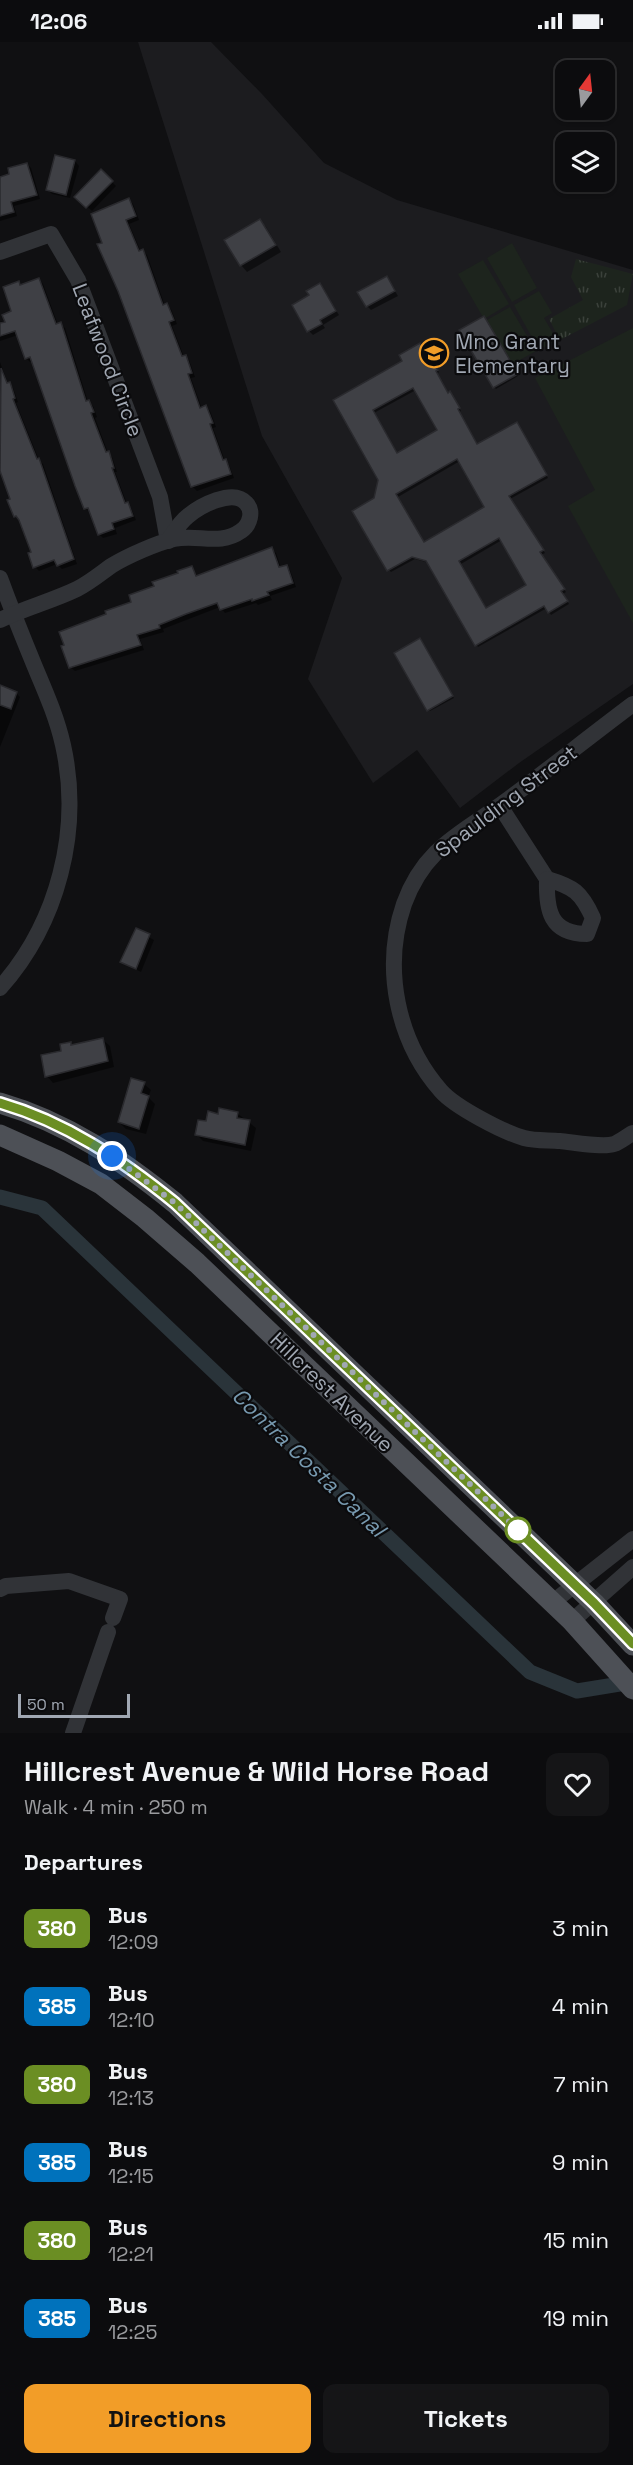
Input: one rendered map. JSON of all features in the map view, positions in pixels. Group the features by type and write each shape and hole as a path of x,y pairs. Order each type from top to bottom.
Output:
{"main road":[{"name":"Hillcrest Avenue","path":"0,1103 56,1123 78,1134 126,1165 175,1203 574,1583 633,1645"},
{"name":"Hillcrest Avenue","path":"0,1135 58,1161 101,1184 197,1263 553,1602 633,1689"}],"street":[{"name":"Leafwood Circle","path":"0,252 51,234 67,260 78,280 158,490 164,507 168,541 121,560 75,590 7,617"},
{"path":"0,578 7,617 59,728 67,771 69,816 62,866 49,910 26,956 0,988"},
{"name":"Spaulding Street","path":"633,704 500,806 447,841 427,861 405,904 394,951 394,986 402,1021 415,1055 443,1093 485,1121 524,1138 612,1145 633,1132"},
{"path":"500,806 546,879"},
{"path":"553,1602 574,1583 633,1539"},
{"path":"572,1621 633,1567"},
{"path":"2,1584 69,1581 120,1599 73,1733"}],"shaded area":[{"name":"Mno Grant Elementary","path":"138,42 211,42 324,163 397,200 633,270 633,684 519,763 460,808 417,750 373,783 308,679 342,578 262,436"}],"green space":[{"path":"512,243 537,288 512,302 487,258"},
{"path":"576,259 633,274 627,305 560,340 549,319 583,300 571,277"},
{"path":"483,260 509,304 484,319 458,274"},
{"path":"539,291 552,313 544,318 557,340 539,350 514,305"},
{"path":"510,307 536,351 511,365 485,321"},
{"path":"633,328 633,623 568,506 595,490 535,378"}],"building":[{"path":"55,155 75,160 66,195 46,190"},
{"path":"27,163 37,195 11,202 14,212 0,216 0,177 9,174 8,168"},
{"path":"101,169 113,181 86,208 74,197"},
{"path":"129,198 136,216 126,220 139,251 143,249 163,305 167,303 174,320 169,322 182,356 186,355 192,373 188,374 200,408 206,405 223,460 226,459 231,474 191,487 118,291 97,244 102,243 91,214"},
{"path":"260,219 276,245 240,266 224,240"},
{"path":"387,276 395,291 366,307 357,292"},
{"path":"39,278 56,324 61,322 86,401 89,400 94,412 91,413 106,452 109,451 114,468 112,468 125,503 128,502 133,516 112,523 114,529 98,535 88,508 84,509 75,486 30,357 25,359 15,331 0,336 0,323 5,322 2,315 11,311 3,287 19,281 20,285"},
{"path":"320,283 336,311 320,320 322,324 307,332 292,305 309,295 306,291"},
{"path":"484,316 518,374 493,388 459,330"},
{"path":"420,343 438,370 436,371 448,393 450,391 460,408 458,409 477,444 517,422 547,475 509,496 544,550 540,552 565,589 561,591 568,601 548,613 544,606 475,646 426,561 412,557 387,571 352,511 374,498 378,480 333,400 402,361 399,355","holes":["413,388 437,430 397,453 373,410","457,459 484,507 424,542 396,494","499,538 526,585 486,608 459,561"]},
{"path":"1,368 7,383 10,382 15,398 13,399 37,459 39,458 74,559 57,566 54,560 33,568 28,553 31,552 19,520 16,516 14,517 7,500 10,499 0,471"},
{"path":"272,547 279,567 287,565 293,583 267,592 269,595 252,601 252,599 220,610 217,603 186,614 159,625 160,628 137,635 141,645 69,668 61,646 64,645 59,632 131,602 129,595 154,586 152,582 178,573 177,571 192,566 196,576"},
{"path":"420,638 453,696 427,711 394,653"},
{"path":"0,685 17,692 11,709 0,705"},
{"path":"136,928 150,934 136,969 120,962"},
{"path":"103,1038 108,1061 45,1077 41,1055 61,1051 60,1044 71,1042 71,1045"},
{"path":"131,1078 145,1082 141,1093 149,1096 139,1129 118,1122"},
{"path":"219,1108 238,1112 237,1118 250,1120 245,1145 195,1135 198,1120 206,1121 208,1111 218,1114"}],"waterway":[{"name":"Contra Costa Canal","path":"0,1197 42,1208 530,1672 577,1691 633,1682"}],"bus line":[{"name":"380","path":"0,1103 56,1123 78,1134 126,1165 175,1203 594,1603 633,1644"}],"place":[{"name":"Mno Grant Elementary","path":"434,353"}],"route":[{"path":"112,1156 175,1203 518,1530"}]}
